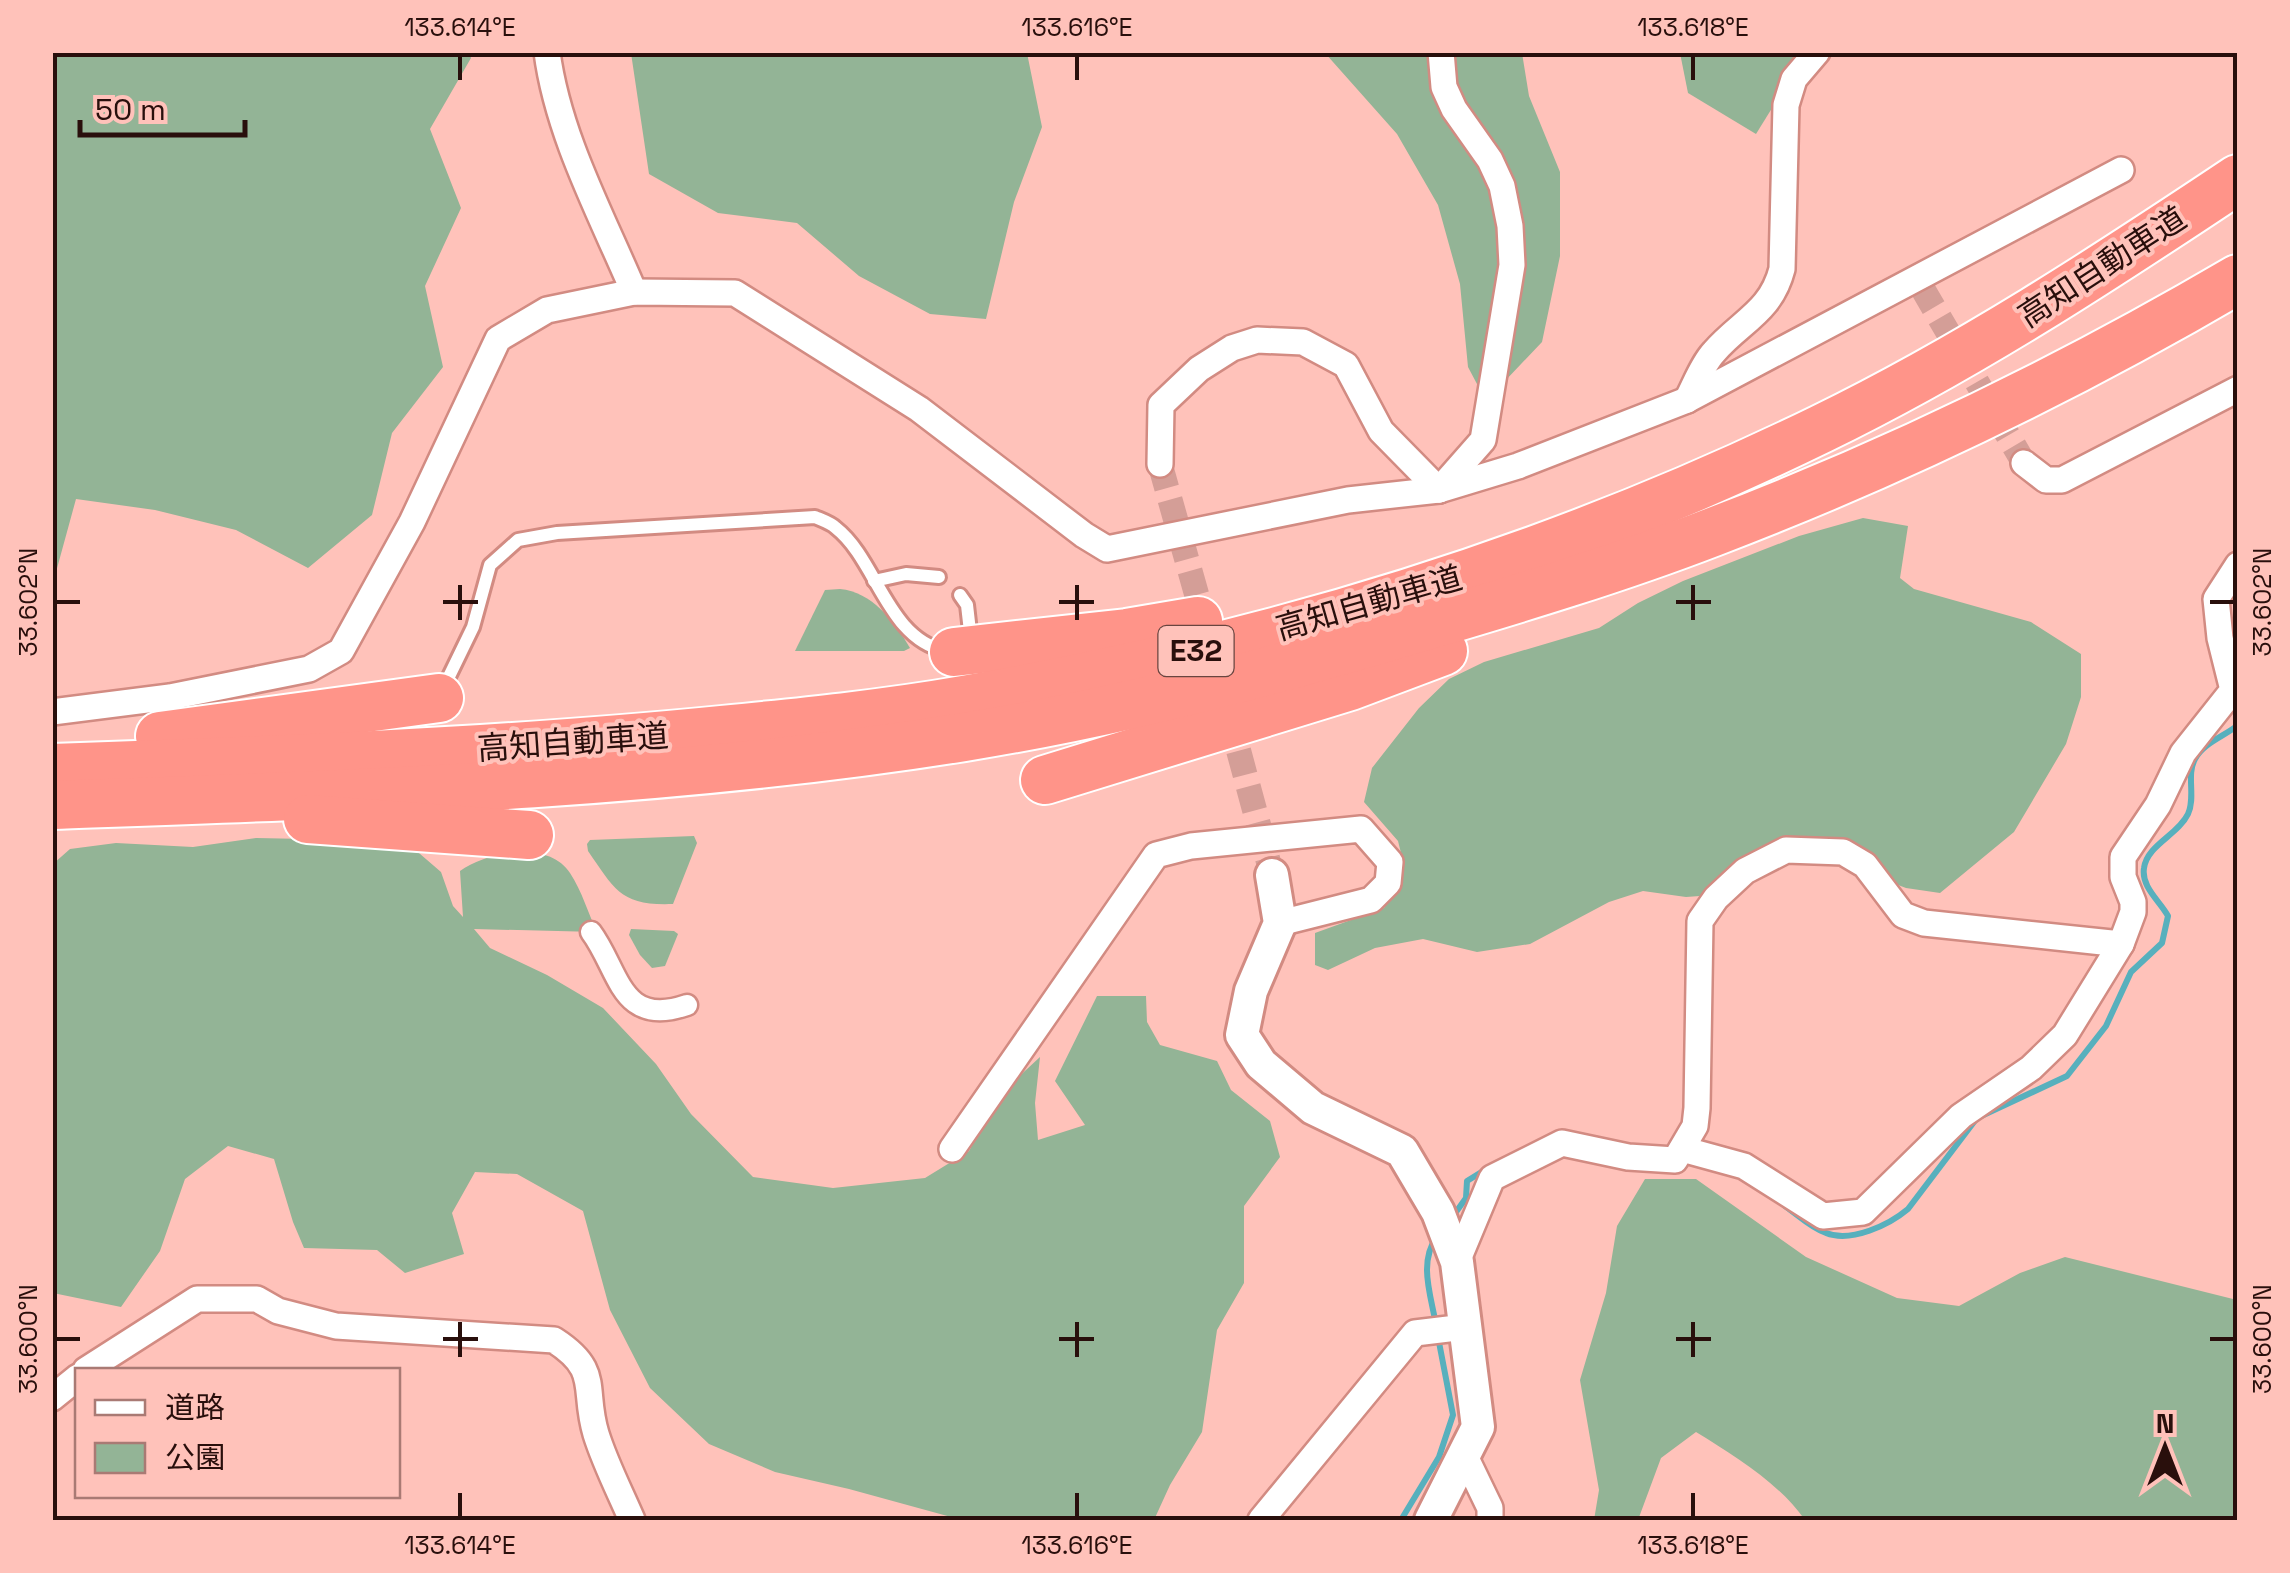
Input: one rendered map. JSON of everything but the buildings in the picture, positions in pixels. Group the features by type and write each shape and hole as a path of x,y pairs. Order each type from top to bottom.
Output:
{"highway":[{"name":"高知自動車道","path":"52,768 496,749 782,724 959,701 1109,673 1281,630 1474,573 1662,501 1822,428 1978,345 2117,260 2238,179"},
{"name":"高知自動車道","path":"52,805 367,792 651,773 964,737 1116,709 1286,668 1482,609 1711,533 1864,469 2017,398 2155,328 2238,279"},
{"path":"963,652 1127,633 1274,609 1662,501"},
{"path":"1046,780 1350,686 1497,630 1711,533"},
{"path":"52,748 265,724 439,698"},
{"path":"52,816 221,814 529,835"}],"street":[{"path":"547,52 572,147 634,292"},
{"path":"1439,490 1483,440 1512,265 1502,186 1490,160 1449,98 1444,87 1441,52"},
{"path":"1686,400 1712,354 1772,298 1778,286 1782,269 1786,105 1794,78 1817,52"},
{"path":"52,712 170,698 309,669 341,651 412,522 498,339 548,310 634,292 735,292 918,409 1057,516 1108,549 1348,500 1439,490 1518,466 1686,400 1919,282 2120,170"},
{"path":"1160,464 1162,404 1199,369 1232,348 1257,340 1302,342 1346,365 1380,431 1439,490"},
{"path":"2024,463 2046,480 2062,480 2238,389"},
{"path":"1448,1238 1492,1178 1562,1144 1628,1158 1679,1153 1744,1166 1824,1216 1863,1212 1961,1116 2032,1068 2065,1035 2120,944 2133,912 2123,877 2123,856 2158,804 2183,753 2233,690 2220,638 2216,599 2238,565"},
{"path":"952,1149 1156,855 1191,846 1361,829 1390,862 1388,883 1371,900 1280,923"},
{"path":"1679,1153 1695,1126 1697,1108 1700,921 1716,898 1744,871 1786,850 1842,852 1865,864 1903,915 1924,923 2120,944"},
{"path":"1272,875 1280,923 1251,991 1242,1035 1253,1056 1313,1108 1402,1151 1448,1238 1446,1329 1478,1428 1462,1452 1430,1520"},
{"path":"590,932 630,1000 652,1010 672,1010 687,1004"},
{"path":"89,1368 197,1299 257,1299 278,1312 336,1326 554,1340 576,1355 589,1380 595,1432 632,1520"},
{"path":"1261,1520 1415,1333 1446,1329"},
{"path":"52,1398 75,1380"},
{"path":"1462,1452 1490,1508 1490,1520"}],"lane":[{"path":"439,698 473,627 490,565 518,540 557,533 815,517 838,529 905,628 929,648 963,652 966,604 960,595"},
{"path":"874,581 906,574 938,577"}],"green space":[{"path":"53,52 469,53 471,58 430,129 461,208 425,286 443,367 392,433 372,515 308,568 236,530 155,510 76,499 53,583"},
{"path":"631,53 1027,53 1042,127 1014,202 986,319 930,314 859,276 797,223 718,213 649,174"},
{"path":"1325,53 1522,53 1529,96 1560,172 1560,256 1542,342 1486,401 1468,367 1460,284 1438,205 1397,134"},
{"path":"1680,53 1801,53 1800,63 1756,134 1688,93"},
{"path":"1863,518 1908,526 1900,578 1914,589 2031,622 2081,654 2081,697 2066,744 2014,832 1940,893 1906,888 1822,856 1773,858 1741,893 1686,897 1643,891 1609,902 1530,944 1477,952 1423,939 1375,948 1328,970 1315,965 1315,933 1384,908 1400,882 1402,857 1398,841 1364,802 1372,768 1419,708 1449,679 1484,662 1599,628 1683,581 1799,536"},
{"path":"840,589 872,602 910,648 795,651 825,590"},
{"path":"694,836 697,843 673,904 642,902 621,893 597,865 587,844 590,840"},
{"path":"256,838 405,841 441,872 453,906 463,917 460,871 472,864 517,852 533,852 560,862 574,880 597,932 474,929 490,948 603,1008 656,1064 691,1114 753,1177 833,1188 925,1178 969,1151 1001,1093 1040,1057 1035,1103 1038,1140 1085,1125 1055,1081 1097,996 1146,996 1147,1022 1160,1045 1217,1061 1231,1090 1270,1121 1280,1157 1244,1206 1244,1283 1217,1330 1202,1432 1154,1520 962,1520 775,1472 709,1444 650,1388 610,1310 583,1211 517,1174 475,1172 452,1213 464,1254 405,1273 377,1250 304,1248 274,1159 228,1146 185,1179 160,1251 121,1307 53,1293 53,864 70,849 116,843 193,847"},
{"path":"631,929 678,934 665,966 652,968 640,955 629,935"},
{"path":"1645,1179 1696,1179 1806,1257 1897,1298 1959,1306 2020,1273 2065,1257 2237,1300 2237,1520 1805,1520 1769,1482 1696,1432 1661,1458 1638,1520 1594,1520 1599,1490 1580,1380 1606,1293 1617,1226"}],"waterway":[{"path":"1785,1206 1815,1228 1836,1235 1858,1234 1891,1221 1908,1209 1977,1118 2067,1076 2106,1026 2131,972 2162,943 2168,916 2145,881 2146,860 2188,814 2192,765 2199,753 2238,725"},
{"path":"1451,1219 1466,1198 1467,1181 1488,1168"},
{"path":"1436,1325 1427,1268 1437,1236"},
{"path":"1401,1520 1439,1457 1453,1415 1438,1337"}],"tunnel":[{"path":"1921,286 2024,463"},
{"path":"1160,464 1206,628"},
{"path":"1229,715 1272,875"}]}
